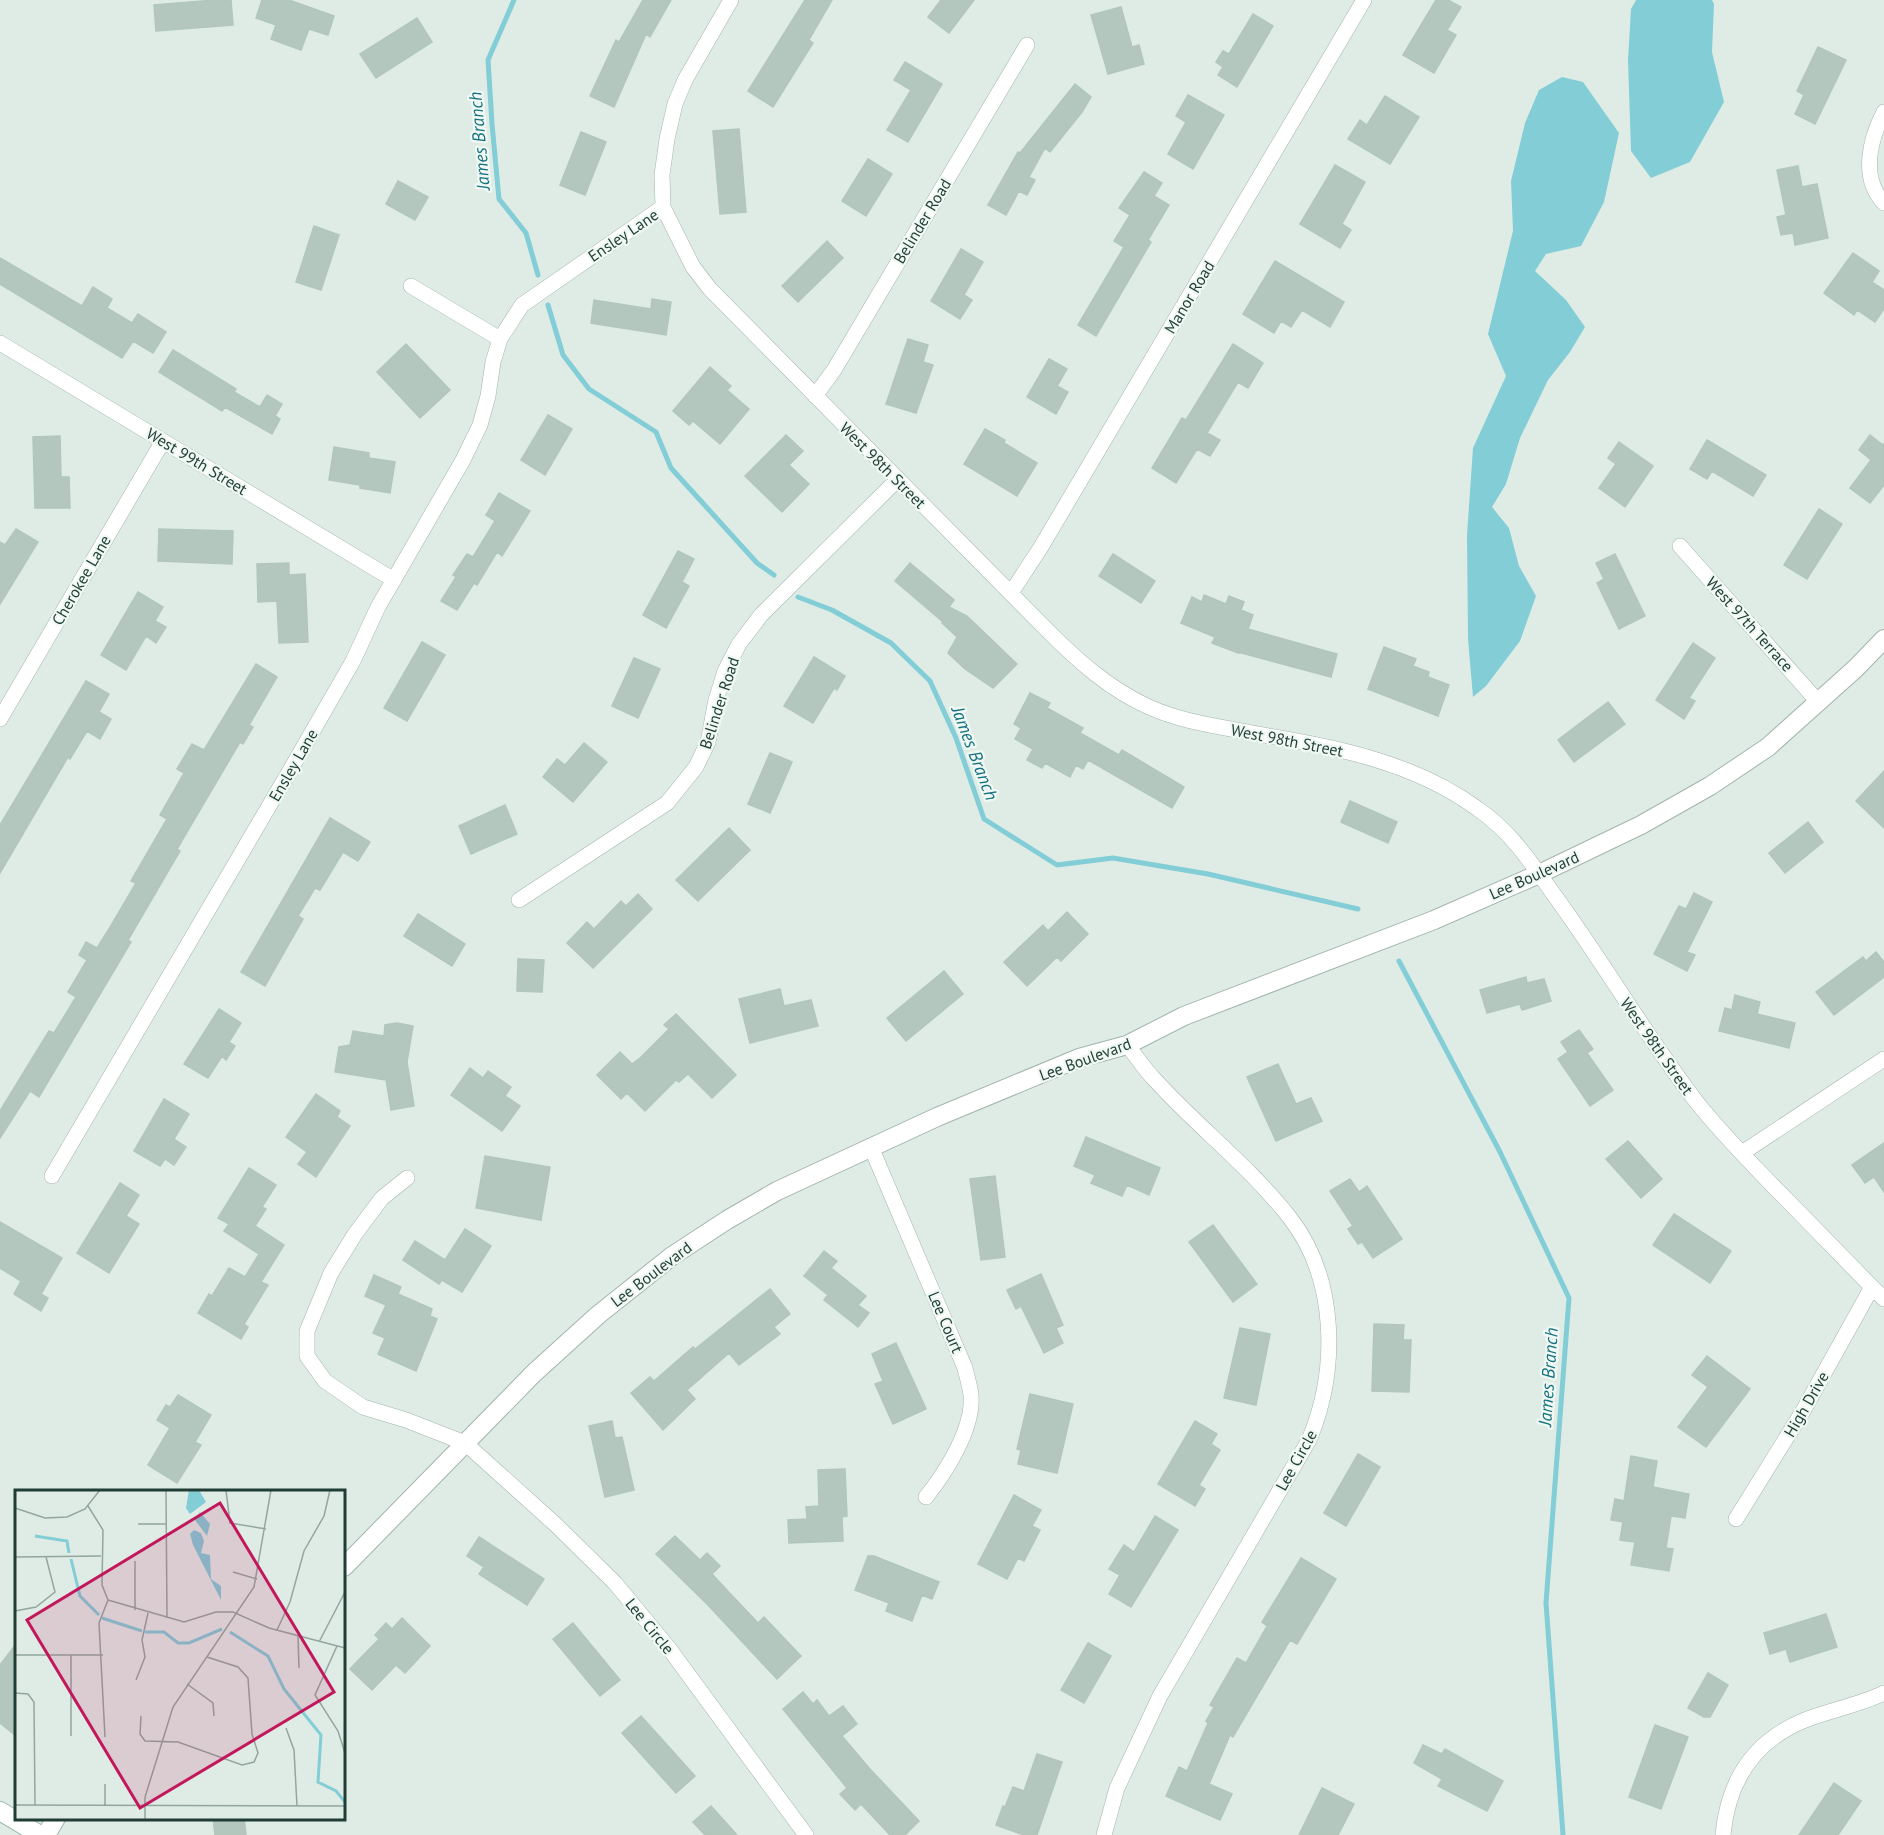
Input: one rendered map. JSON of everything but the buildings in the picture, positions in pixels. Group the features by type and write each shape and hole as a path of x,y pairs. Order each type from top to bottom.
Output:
{"street":[{"name":"Ensley Lane","path":"52,1176 292,767 352,661 394,580 463,460 480,425 500,339 522,305 663,207 663,166 675,104 685,80 731,0"},
{"name":"Manor Road","path":"1011,593 1041,547 1364,0"},
{"name":"Belinder Road","path":"814,396 834,370 1027,45"},
{"path":"1884,112 1875,131 1870,154 1872,184 1884,203"},
{"name":"West 98th Street","path":"663,207 693,267 710,289 1082,665 1114,689 1151,709 1193,722 1329,746 1386,761 1426,777 1460,796 1507,831 1575,924 1696,1101 1742,1153 1884,1299"},
{"path":"411,286 500,339"},
{"name":"West 99th Street","path":"0,343 394,580"},
{"name":"Cherokee Lane","path":"0,719 163,441"},
{"name":"Belinder Road","path":"519,900 667,803 674,796 696,767 708,742 725,671 739,644 761,615 897,480"},
{"name":"West 97th Terrace","path":"1680,546 1819,703"},
{"name":"Lee Boulevard","path":"345,1567 558,1351 598,1315 672,1256 727,1220 777,1191 937,1117 1079,1058 1127,1045 1184,1016 1394,936 1539,874 1641,825 1710,786 1768,747 1819,703 1884,639"},
{"name":"Lee Circle","path":"1104,1835 1117,1788 1160,1696 1309,1440 1320,1414 1326,1381 1330,1334 1316,1267 1306,1243 1291,1219 1270,1194 1155,1080 1127,1045"},
{"path":"1742,1153 1884,1059"},
{"name":"Lee Court","path":"871,1147 965,1368 971,1396 968,1422 959,1444 937,1484 926,1497"},
{"path":"407,1179 382,1198 355,1234 331,1274 307,1331 307,1356 325,1381 363,1407 406,1420 465,1443"},
{"name":"High Drive","path":"1736,1519 1803,1412 1872,1287"},
{"name":"Lee Circle","path":"465,1443 555,1524 615,1583 668,1647 806,1835"},
{"path":"1723,1835 1731,1792 1738,1776 1755,1753 1776,1735 1804,1720 1884,1693"},
{"path":"0,1811 40,1835"},
{"path":"46,1835 55,1820"}],"water":[{"path":"1636,0 1712,0 1714,4 1712,52 1724,102 1690,162 1651,178 1631,151 1628,60 1631,9"},
{"path":"1562,77 1583,82 1619,133 1604,202 1581,246 1546,254 1535,271 1566,300 1585,327 1570,352 1548,380 1520,438 1506,484 1492,507 1509,528 1519,566 1536,596 1520,641 1486,686 1473,697 1468,639 1467,535 1473,448 1506,376 1488,334 1513,231 1511,181 1525,123 1539,90"}],"waterway":[{"name":"James Branch","path":"514,0 488,60 492,124 499,199 526,233 538,275"},
{"name":"James Branch","path":"548,305 563,355 589,389 656,432 671,468 757,563 774,575"},
{"name":"James Branch","path":"798,597 832,610 891,643 930,681 956,738 984,819 1057,865 1113,858 1208,874 1358,909"},
{"name":"James Branch","path":"1399,961 1500,1152 1569,1298 1546,1603 1563,1835"}]}
